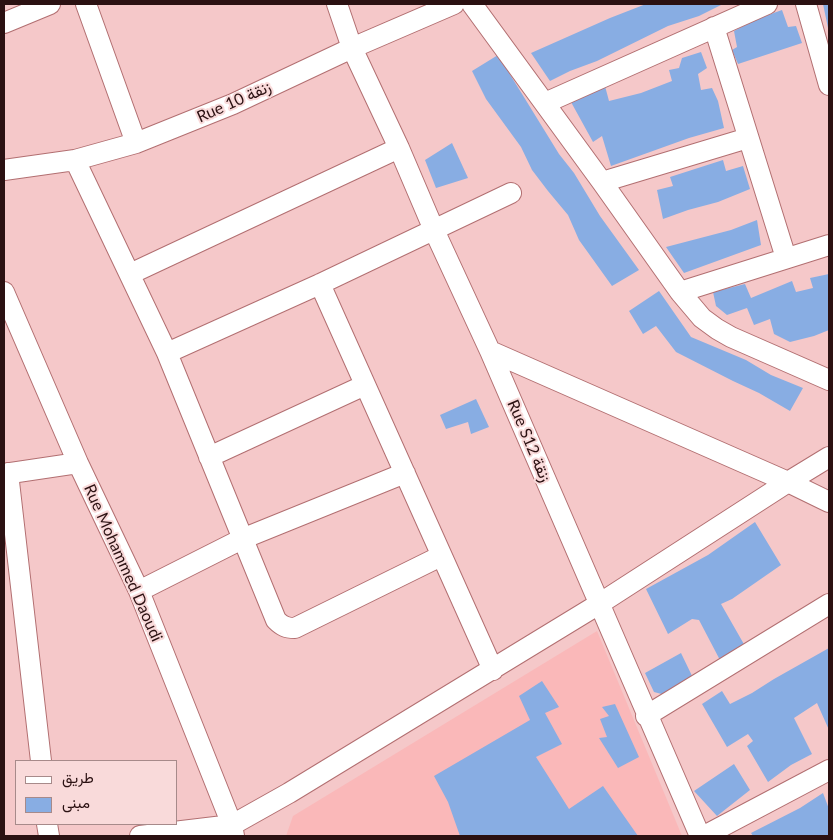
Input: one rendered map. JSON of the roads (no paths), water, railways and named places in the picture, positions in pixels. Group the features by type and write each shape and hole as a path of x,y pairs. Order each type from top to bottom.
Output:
{"street":[{"path":"4,23 50,4"},
{"path":"86,4 136,143"},
{"name":"Rue S12 زنقة","path":"336,4 352,48 490,351 646,716 700,836"},
{"name":"Rue 10 زنقة","path":"4,170 74,160 136,143 233,104 352,48 454,4"},
{"path":"472,4 680,292 702,318 717,329 829,380"},
{"path":"545,103 767,4"},
{"path":"806,4 829,85"},
{"path":"714,27 786,258"},
{"path":"602,182 748,138"},
{"path":"130,274 399,148"},
{"path":"74,160 167,353 276,620 287,628 295,628 441,556"},
{"path":"167,353 320,284 511,193"},
{"path":"680,292 829,245"},
{"path":"320,284 493,670"},
{"name":"Rue Mohammed Daoudi","path":"4,292 11,327 138,591 233,830"},
{"path":"490,351 788,482 829,502"},
{"path":"209,457 365,385"},
{"path":"140,836 233,830 314,778 599,604 829,457"},
{"path":"41,760 6,473 78,463"},
{"path":"138,591 242,538 405,473"},
{"path":"646,716 829,604"},
{"path":"704,836 829,770"}]}
